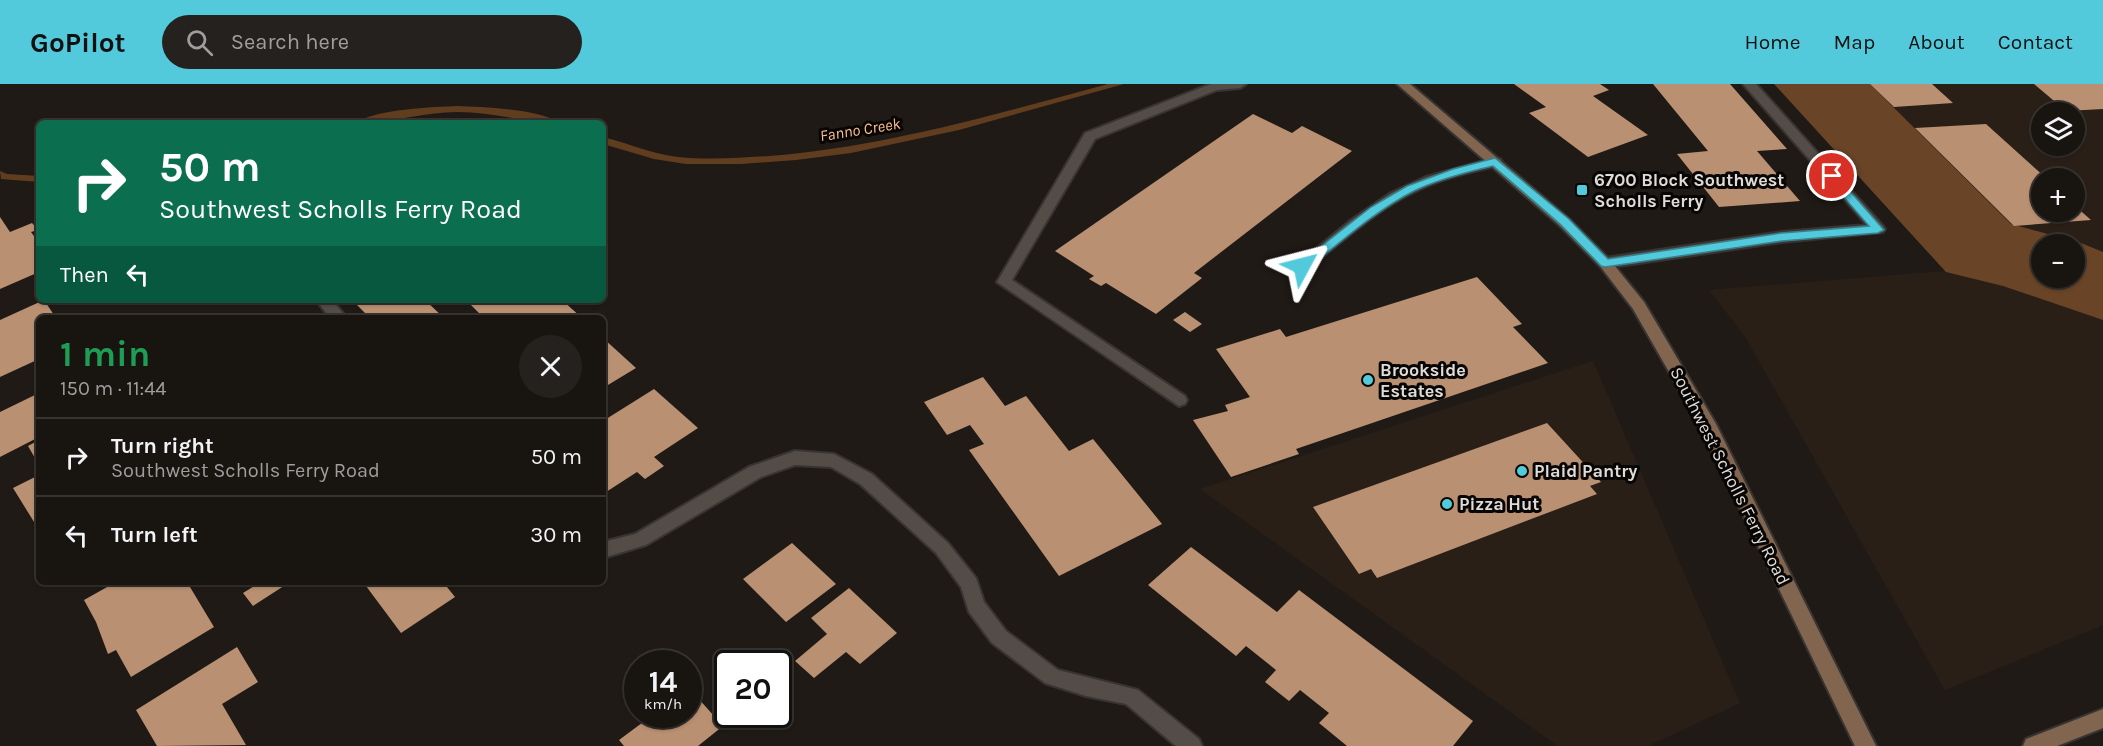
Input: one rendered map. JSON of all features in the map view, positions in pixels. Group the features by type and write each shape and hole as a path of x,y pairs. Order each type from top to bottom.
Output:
{"main road":[{"name":"Southwest Scholls Ferry Road","path":"1403,84 1564,222 1605,263 1639,306 1708,424 1866,746"},
{"path":"2033,746 2103,718"}],"lane":[{"path":"1179,399 1004,282 1090,136 1215,87 1240,84"},
{"path":"1605,263 1782,237 1878,230 1749,84"},
{"path":"1302,266 1375,209 1411,188 1495,162"},
{"path":"326,303 336,315"},
{"path":"606,549 640,540 754,472 795,458 834,461 866,479 942,548 969,584 976,606 999,637 1017,652 1052,676 1086,687 1131,696 1192,746"}],"shaded area":[{"path":"1774,84 2103,84 2103,625 1945,690 1746,338 1709,290 1945,271"},
{"path":"1774,84 1870,84 2011,224 2048,234 2031,234 2031,288 2085,288 2085,245 2103,252 2103,320 2003,286 1946,272"},
{"path":"1593,361 1740,703 1648,746 1558,746 1200,489"}],"building":[{"path":"1514,84 1600,84 1609,90 1593,96 1648,135 1588,157 1529,113 1546,107"},
{"path":"1653,84 1730,84 1787,149 1757,151 1800,201 1719,207 1677,154 1708,151"},
{"path":"1870,84 1932,84 1953,103 1894,107"},
{"path":"2034,84 2103,84 2103,109 2085,110 2085,102 2055,102"},
{"path":"1253,114 1292,133 1302,126 1352,151 1194,273 1202,278 1156,314 1106,283 1101,286 1089,279 1094,276 1055,251"},
{"path":"1986,124 2035,168 2031,168 2031,222 2065,222 2014,226 1915,128"},
{"path":"0,217 10,232 32,223 36,228 36,231 31,232 36,239 36,273 0,289"},
{"name":"Brookside Estates","path":"1477,277 1522,324 1513,327 1548,363 1296,449 1299,454 1231,477 1193,420 1228,411 1225,405 1250,397 1216,349 1280,329 1286,337"},
{"path":"37,303 46,303 54,315 36,315 36,360 0,377 0,320"},
{"path":"355,303 428,303 441,315 367,315"},
{"path":"469,303 565,303 579,315 481,315"},
{"path":"1185,312 1202,324 1190,332 1173,320"},
{"path":"606,341 636,368 606,386"},
{"path":"983,377 1005,406 1026,396 1069,451 1093,439 1162,524 1059,576 969,450 984,444 970,425 947,435 924,402"},
{"path":"654,389 698,428 654,457 664,466 645,479 637,472 606,492 606,419"},
{"path":"36,394 36,439 0,457 0,412"},
{"path":"1547,423 1601,482 1590,486 1597,494 1377,578 1371,569 1359,574 1313,507"},
{"path":"36,442 36,460 28,446"},
{"path":"36,476 36,525 13,488"},
{"path":"792,543 836,584 786,622 743,579"},
{"path":"1191,547 1277,612 1299,590 1473,721 1453,746 1347,746 1319,723 1329,713 1300,690 1289,701 1265,682 1276,670 1246,646 1236,656 1148,585"},
{"path":"111,585 189,585 214,627 131,677 116,650 108,654 96,622 84,600"},
{"path":"256,585 285,585 253,606 243,593"},
{"path":"365,585 445,585 455,597 401,633"},
{"path":"849,588 897,633 860,664 846,652 814,678 795,661 827,634 811,618"},
{"path":"237,647 258,682 222,704 246,745 157,746 136,710"},
{"path":"702,703 714,716 714,728 720,728 698,746 624,746 619,740 635,728 702,728"}],"waterway":[{"name":"Fanno Creek","path":"606,141 654,156 686,161 741,161 796,157 851,149 959,127 1119,84"},
{"name":"Fanno Creek","path":"374,120 408,113 458,109 508,112 542,120"},
{"name":"Fanno Creek","path":"0,174 5,177 36,179"}],"place":[{"name":"6700 Block Southwest Scholls Ferry","path":"1582,190"},
{"name":"Brookside Estates","path":"1368,380"},
{"name":"Plaid Pantry","path":"1522,471"},
{"name":"Pizza Hut","path":"1447,504"}],"route":[{"path":"1302,266 1375,209 1411,188 1495,162 1564,222 1605,263 1782,237 1878,230 1832,176"}]}
